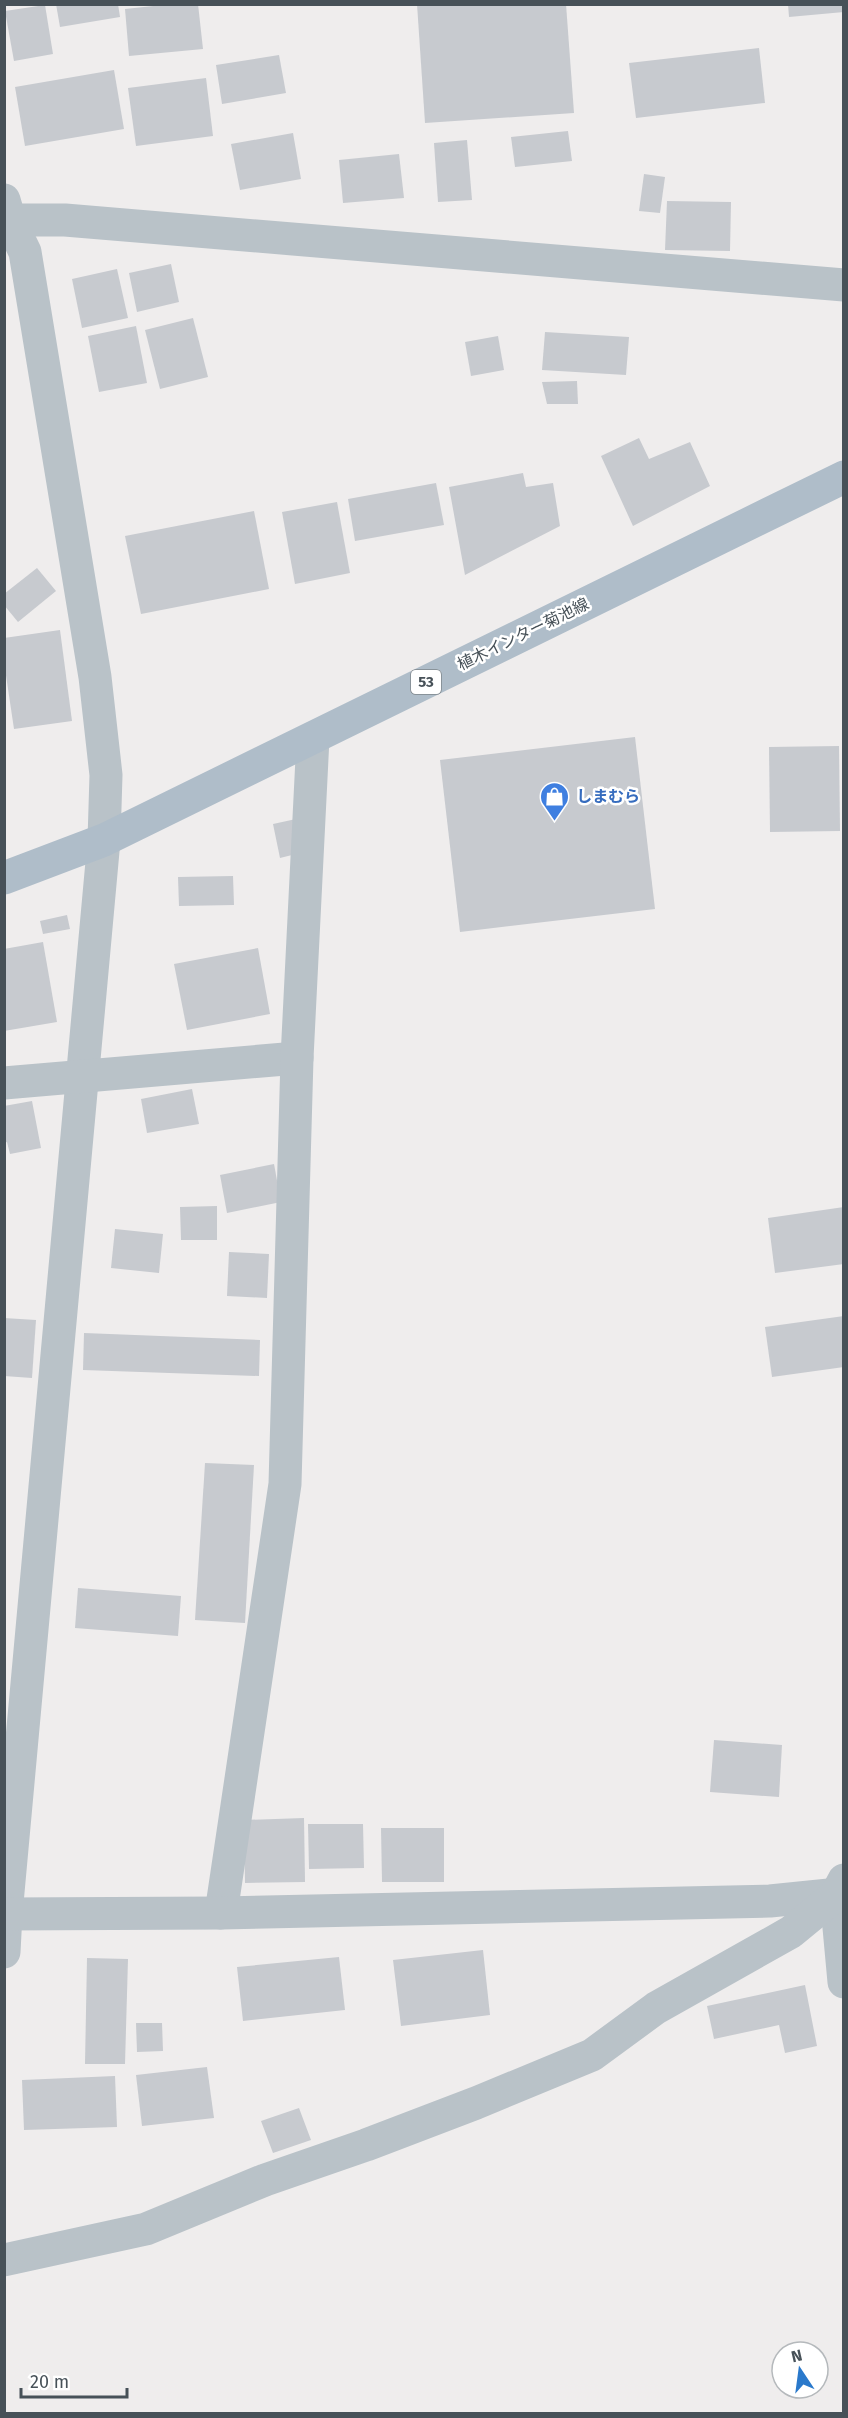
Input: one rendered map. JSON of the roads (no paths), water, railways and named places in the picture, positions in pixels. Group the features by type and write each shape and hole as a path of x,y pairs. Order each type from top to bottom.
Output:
{"main road":[{"name":"植木インター菊池線","path":"4,878 104,840 843,477"}],"street":[{"path":"6,214 843,285"},
{"path":"4,1952 5,1914 104,840 106,775 95,677 25,252 6,214"},
{"path":"221,1913 285,1484 297,1058 313,738"},
{"path":"4,1083 297,1058"},
{"path":"5,1914 221,1913 770,1901 841,1889"},
{"path":"841,1889 843,1982"},
{"path":"4,2260 146,2229 266,2180 476,2103 592,2055 656,2008 791,1932 841,1889"}],"place":[{"name":"しまむら","path":"555,822"}]}
